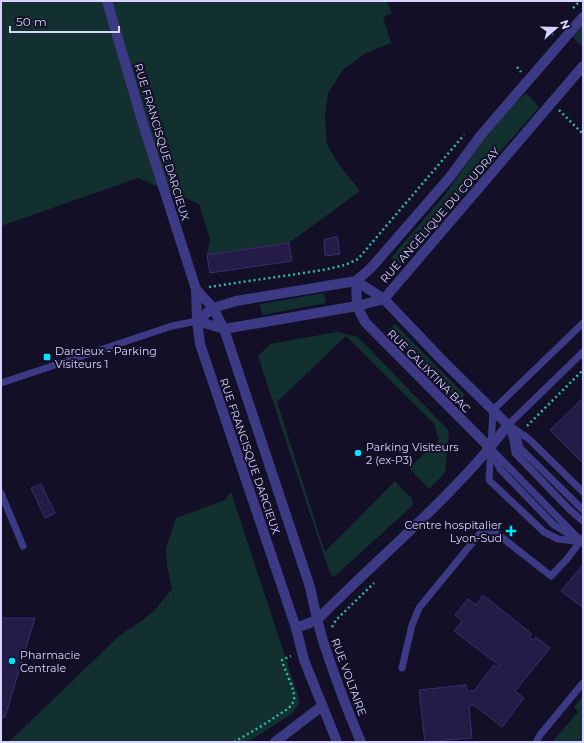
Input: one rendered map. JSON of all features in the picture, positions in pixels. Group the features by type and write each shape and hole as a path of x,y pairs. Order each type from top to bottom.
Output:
{"street":[{"name":"RUE FRANCISQUE DARCIEUX","path":"107,1 143,124 196,289 197,322 200,344 296,628"},
{"name":"RUE ANGÉLIQUE DU COUDRAY","path":"356,281 371,268 446,183 481,135 583,17"},
{"name":"RUE ANGÉLIQUE DU COUDRAY","path":"197,322 224,329 357,306 384,299 583,66"},
{"name":"RUE CALIXTINA BAC","path":"356,281 384,299 441,359 508,425"},
{"path":"197,322 213,308 236,301 356,281 357,306"},
{"name":"RUE FRANCISQUE DARCIEUX","path":"196,289 213,308 224,329 310,587 317,620"},
{"name":"RUE CALIXTINA BAC","path":"357,306 365,322 377,335 490,448"},
{"path":"337,742 302,652 296,628 317,620 431,510 490,448 508,425"},
{"name":"RUE VOLTAIRE","path":"317,620 348,713 361,742"},
{"path":"275,742 322,706"}],"lane":[{"path":"1,383 172,326 197,322"},
{"path":"582,540 558,538 544,532 489,480 493,410 583,323"},
{"path":"508,425 583,352"},
{"path":"508,425 529,439 583,492"},
{"path":"508,425 517,436 520,448 583,510"},
{"path":"508,425 513,440 515,453 569,509 583,521"},
{"path":"490,448 582,540"},
{"path":"1,493 23,546"},
{"path":"402,668 412,624 419,608 482,531 487,530 495,532 551,576 582,540"},
{"path":"536,742 540,735 583,683"}],"path":[{"path":"570,12 580,1"},
{"path":"547,39 556,28"},
{"path":"515,76 524,65"},
{"path":"558,109 583,134"},
{"path":"196,289 323,270 345,265 358,259 465,134"},
{"path":"234,742 289,708 294,700 294,693 282,660 302,652"}],"green space":[{"path":"1,1 390,1 387,2 392,13 383,17 391,43 366,53 343,70 328,93 325,118 327,144 337,162 360,191 289,243 207,255 210,239 199,204 138,178 1,226"},
{"path":"583,25 583,47 573,37"},
{"path":"526,93 539,107 400,267 391,258 447,192 481,143 512,106"},
{"path":"324,293 326,303 262,315 260,304"},
{"path":"395,324 465,395 459,401 388,330"},
{"path":"337,332 358,337 449,431 445,473 429,489 409,468 439,440 434,424 346,336 277,402 325,552 395,481 412,499 413,505 334,577 330,574 258,356 270,344"},
{"path":"231,492 300,702 293,713 248,742 9,742 120,635 153,612 172,589 167,565 166,548 176,518 225,500"},
{"path":"583,696 583,742 552,742 578,712 574,707"}],"building":[{"path":"337,236 340,254 325,256 324,240"},
{"path":"289,243 292,261 210,273 207,255"},
{"path":"583,398 583,463 550,430"},
{"path":"41,484 55,513 45,518 31,488"},
{"path":"583,565 583,605 582,607 561,591"},
{"path":"483,595 532,634 529,637 533,640 536,637 550,648 515,691 524,698 502,727 474,705 469,706 472,738 425,742 419,690 466,685 467,691 474,691 494,665 498,668 500,666 454,631 462,621 455,615 468,599 476,605"},
{"name":"Pharmacie Centrale","path":"1,618 35,618 5,717 1,718"}],"place":[{"name":"Darcieux - Parking Visiteurs 1","path":"47,357"},
{"name":"Parking Visiteurs 2 (ex-P3)","path":"358,453"},
{"name":"Centre hospitalier Lyon-Sud","path":"511,531"},
{"name":"Pharmacie Centrale","path":"12,661"}]}
